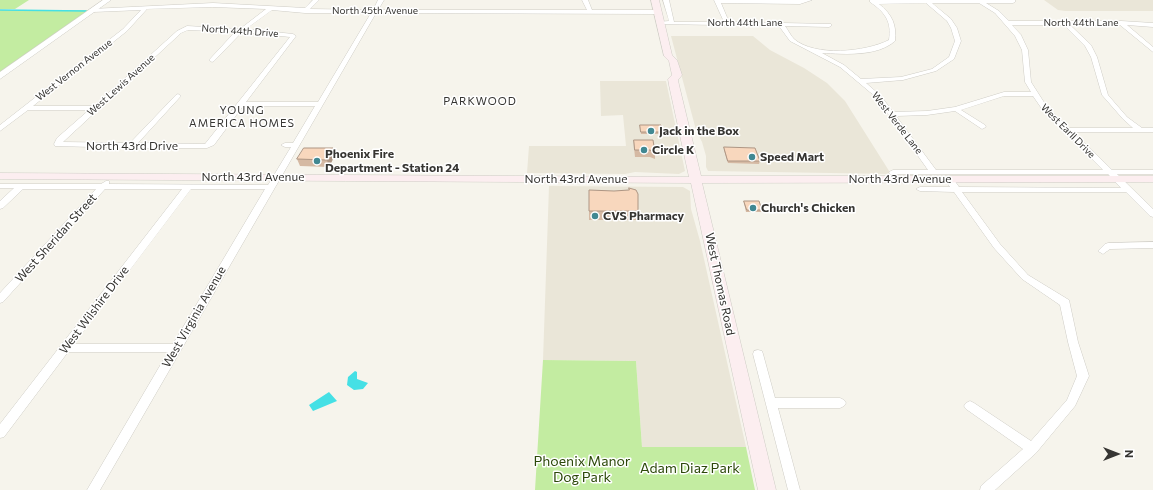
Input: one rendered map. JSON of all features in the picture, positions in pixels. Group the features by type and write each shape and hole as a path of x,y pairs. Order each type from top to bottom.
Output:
{"main road":[{"name":"West Thomas Road","path":"655,0 668,56 664,60 668,76 673,79 767,490"},
{"name":"North 43rd Avenue","path":"0,176 112,176 274,183 949,179 1113,176 1153,179"}],"street":[{"path":"0,76 108,0"},
{"path":"208,5 214,0"},
{"path":"305,11 316,0"},
{"name":"West Virginia Avenue","path":"94,490 381,0"},
{"path":"585,0 590,12"},
{"path":"666,0 672,23"},
{"path":"726,23 717,1 800,2 809,0"},
{"path":"872,1 1013,1"},
{"path":"815,51 867,50 883,47 892,41 894,31 893,21 885,11 872,1"},
{"name":"West Earll Drive","path":"980,1 1009,23 1018,35 1024,46 1027,78 1034,94 1044,108 1153,214"},
{"path":"861,81 901,79 934,70 952,58 958,41 954,28 949,20 928,2"},
{"name":"North 45th Avenue","path":"93,10 145,9 208,5 305,11 658,12"},
{"path":"212,60 241,31 271,8"},
{"name":"West Vernon Avenue","path":"0,129 125,30 145,9"},
{"name":"North 44th Lane","path":"660,23 829,25"},
{"name":"North 44th Lane","path":"1009,23 1121,23 1153,25"},
{"path":"1065,23 1088,45 1094,57 1105,95 1125,118 1140,130"},
{"path":"1121,23 1139,36 1153,50"},
{"name":"West Verde Lane","path":"780,24 792,40 842,66 879,96 934,172"},
{"name":"North 44th Drive","path":"187,28 292,36 292,39 241,104"},
{"name":"West Lewis Avenue","path":"58,144 60,140 179,32 187,28"},
{"path":"351,36 360,36"},
{"path":"332,69 341,69"},
{"path":"893,114 956,109 1004,94 1034,94"},
{"path":"131,146 178,96"},
{"path":"241,104 320,104"},
{"name":"North 43rd Drive","path":"58,144 207,146 211,143 241,104"},
{"path":"26,108 95,108"},
{"path":"956,109 982,127"},
{"path":"1065,130 1153,130"},
{"path":"285,145 297,144"},
{"name":"North 43rd Avenue","path":"893,172 1113,176 1153,172"},
{"name":"West Sheridan Street","path":"0,299 112,176"},
{"path":"949,179 997,246 1025,277 1065,303 1073,342 1083,376 1071,403 1032,449 986,490"},
{"name":"North 43rd Avenue","path":"0,186 188,187 274,183"},
{"path":"0,206 21,186"},
{"name":"West Wilshire Drive","path":"0,433 188,187"},
{"name":"North 43rd Avenue","path":"920,189 1128,190"},
{"path":"1103,251 1108,246 1153,245"},
{"path":"65,348 176,348"},
{"path":"758,354 794,490"},
{"path":"771,403 840,403"},
{"path":"970,406 1032,449"}],"shaded area":[{"path":"1044,0 1153,0 1153,11 1065,11 1058,10"},
{"path":"671,36 753,36 770,50 804,68 827,83 845,101 891,174 708,171 706,167 706,156 702,142 696,130"},
{"path":"600,81 666,81 685,171 679,174 635,172 625,174 527,173 529,146 626,146 623,115 601,116"},
{"path":"549,186 683,187 690,191 691,209 700,241 746,447 642,447 636,361 543,360"}],"green space":[{"path":"0,0 29,0 15,9 0,9"},
{"path":"0,10 90,10 0,73"},
{"path":"543,360 636,361 642,447 746,447 755,490 535,490"}],"water":[{"path":"355,371 357,372 357,379 368,383 363,389 354,390 347,385 348,377"},
{"path":"329,392 337,401 313,411 309,405"}],"building":[{"name":"Jack in the Box","path":"640,125 661,125 663,132 641,132"},
{"path":"634,140 653,140 655,153 650,150 635,150"},
{"path":"724,147 755,148 760,161 728,161"},
{"path":"304,148 333,148 327,160 297,159"},
{"path":"629,188 636,190 638,194 638,211 589,211 589,190 614,191 629,190"},
{"name":"Church's Chicken","path":"744,201 759,201 762,210 747,210"}],"waterway":[{"path":"0,10 86,11"}],"place":[{"name":"Jack in the Box","path":"651,131"},
{"name":"Circle K","path":"644,150"},
{"name":"Speed Mart","path":"752,157"},
{"name":"Phoenix Fire Department - Station 24","path":"317,161"},
{"name":"Church's Chicken","path":"753,208"},
{"name":"CVS Pharmacy","path":"595,216"}],"district":[{"name":"PARKWOOD","path":"480,101"},
{"name":"YOUNG AMERICA HOMES","path":"242,116"}],"park label":[{"name":"Adam Diaz Park","path":"690,468"},
{"name":"Phoenix Manor Dog Park","path":"582,470"}]}
